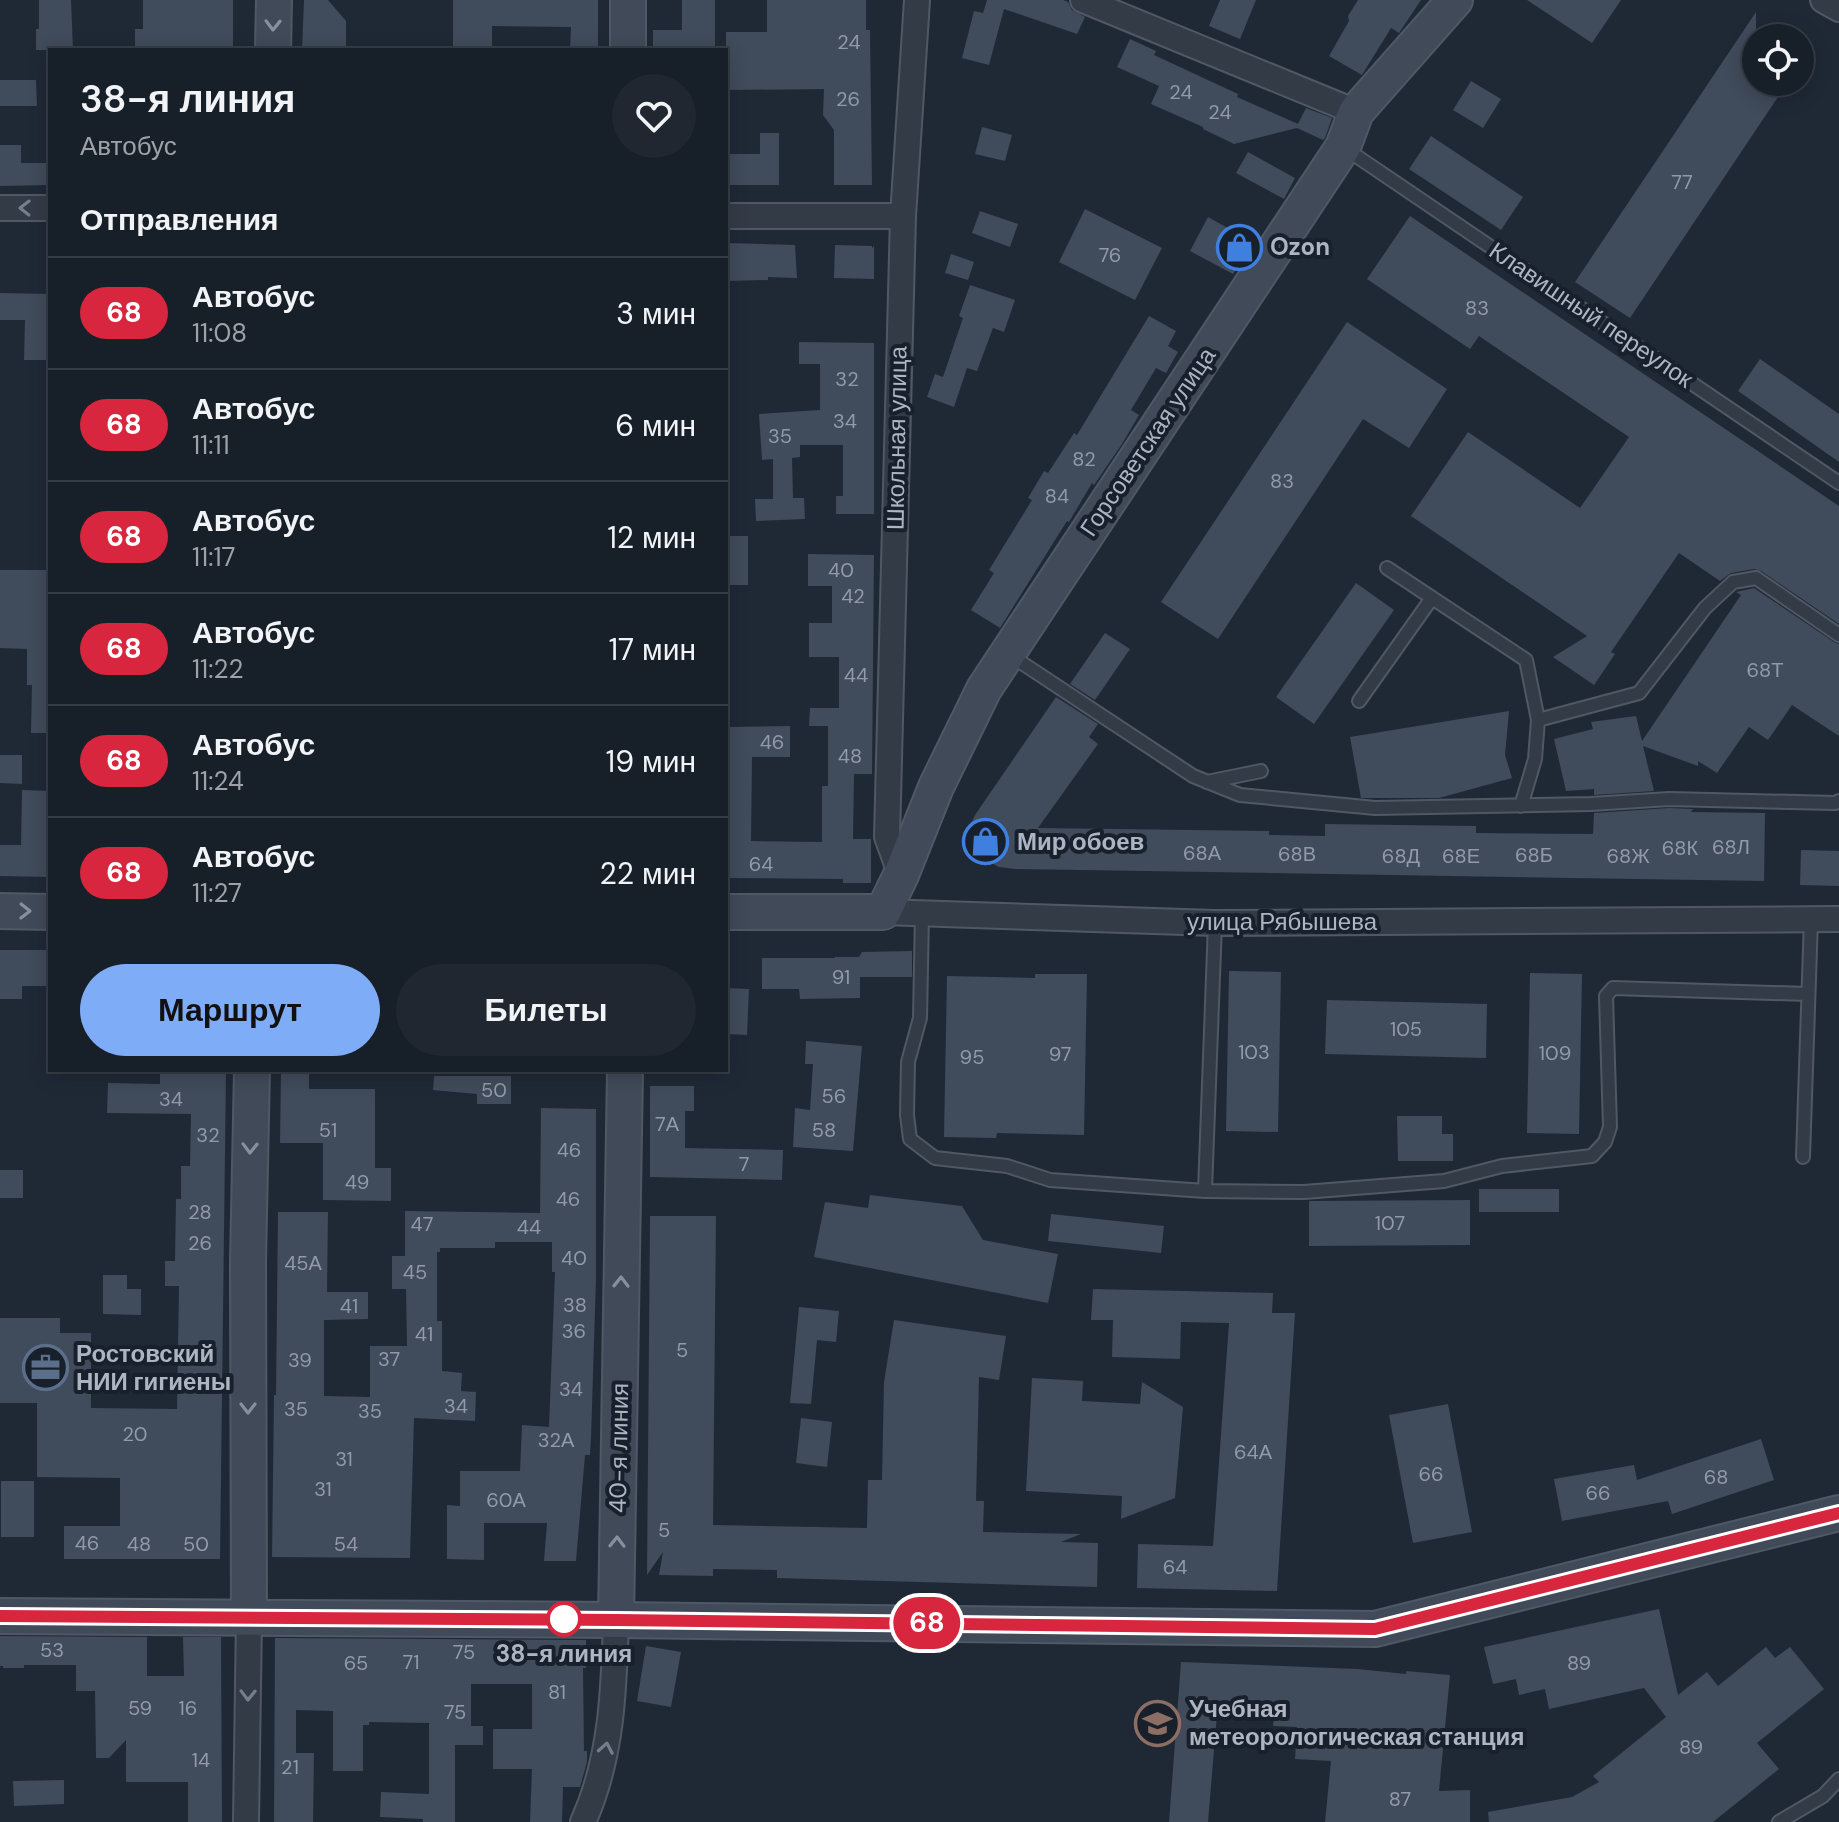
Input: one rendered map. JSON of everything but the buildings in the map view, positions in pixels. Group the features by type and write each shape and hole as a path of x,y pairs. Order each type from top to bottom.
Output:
{"street":[{"path":"273,48 274,0"},
{"path":"628,0 628,48"},
{"name":"Школьная улица","path":"901,875 887,837 903,216 917,0"},
{"path":"1083,0 1356,112"},
{"name":"Горсоветская улица","path":"883,912 936,787 984,689 1343,147 1356,112 1455,0"},
{"path":"1823,0 1839,9"},
{"path":"0,208 48,208"},
{"path":"728,216 903,216"},
{"path":"0,911 48,912"},
{"name":"улица Рябышева","path":"728,912 883,912 1215,923 1839,919"},
{"path":"246,1822 248,1261 252,1072"},
{"name":"40-я линия","path":"583,1822 602,1769 612,1715 625,1072"},
{"path":"0,1616 1375,1629 1839,1513"}],"lane":[{"name":"Клавишный переулок","path":"1343,147 1839,483"},
{"path":"1387,568 1526,660 1538,720 1535,759 1521,806"},
{"path":"1538,720 1639,693 1705,608 1733,582 1756,578 1839,635"},
{"path":"1359,701 1432,598"},
{"path":"1008,653 1193,776 1240,795 1375,808 1591,804 1669,799 1839,801"},
{"path":"1207,782 1261,771"},
{"path":"922,914 920,1018 908,1062 910,1139 935,1158 1007,1166 1050,1180 1205,1191 1304,1192 1444,1181 1502,1166 1592,1156 1605,1142 1610,1127 1606,996 1613,988 1808,994"},
{"path":"1803,1157 1811,919"},
{"path":"1205,1191 1215,923"},
{"path":"1779,1822 1823,1796 1839,1779"}],"bus line":[{"name":"68","path":"0,1616 1375,1629 1839,1513"}],"place":[{"name":"Ozon","path":"1239,247"},
{"name":"Мир обоев","path":"986,842"},
{"name":"Ростовский НИИ гигиены","path":"45,1368"},
{"name":"38-я линия","path":"564,1619"},
{"name":"Учебная метеорологическая станция","path":"1158,1723"}]}
